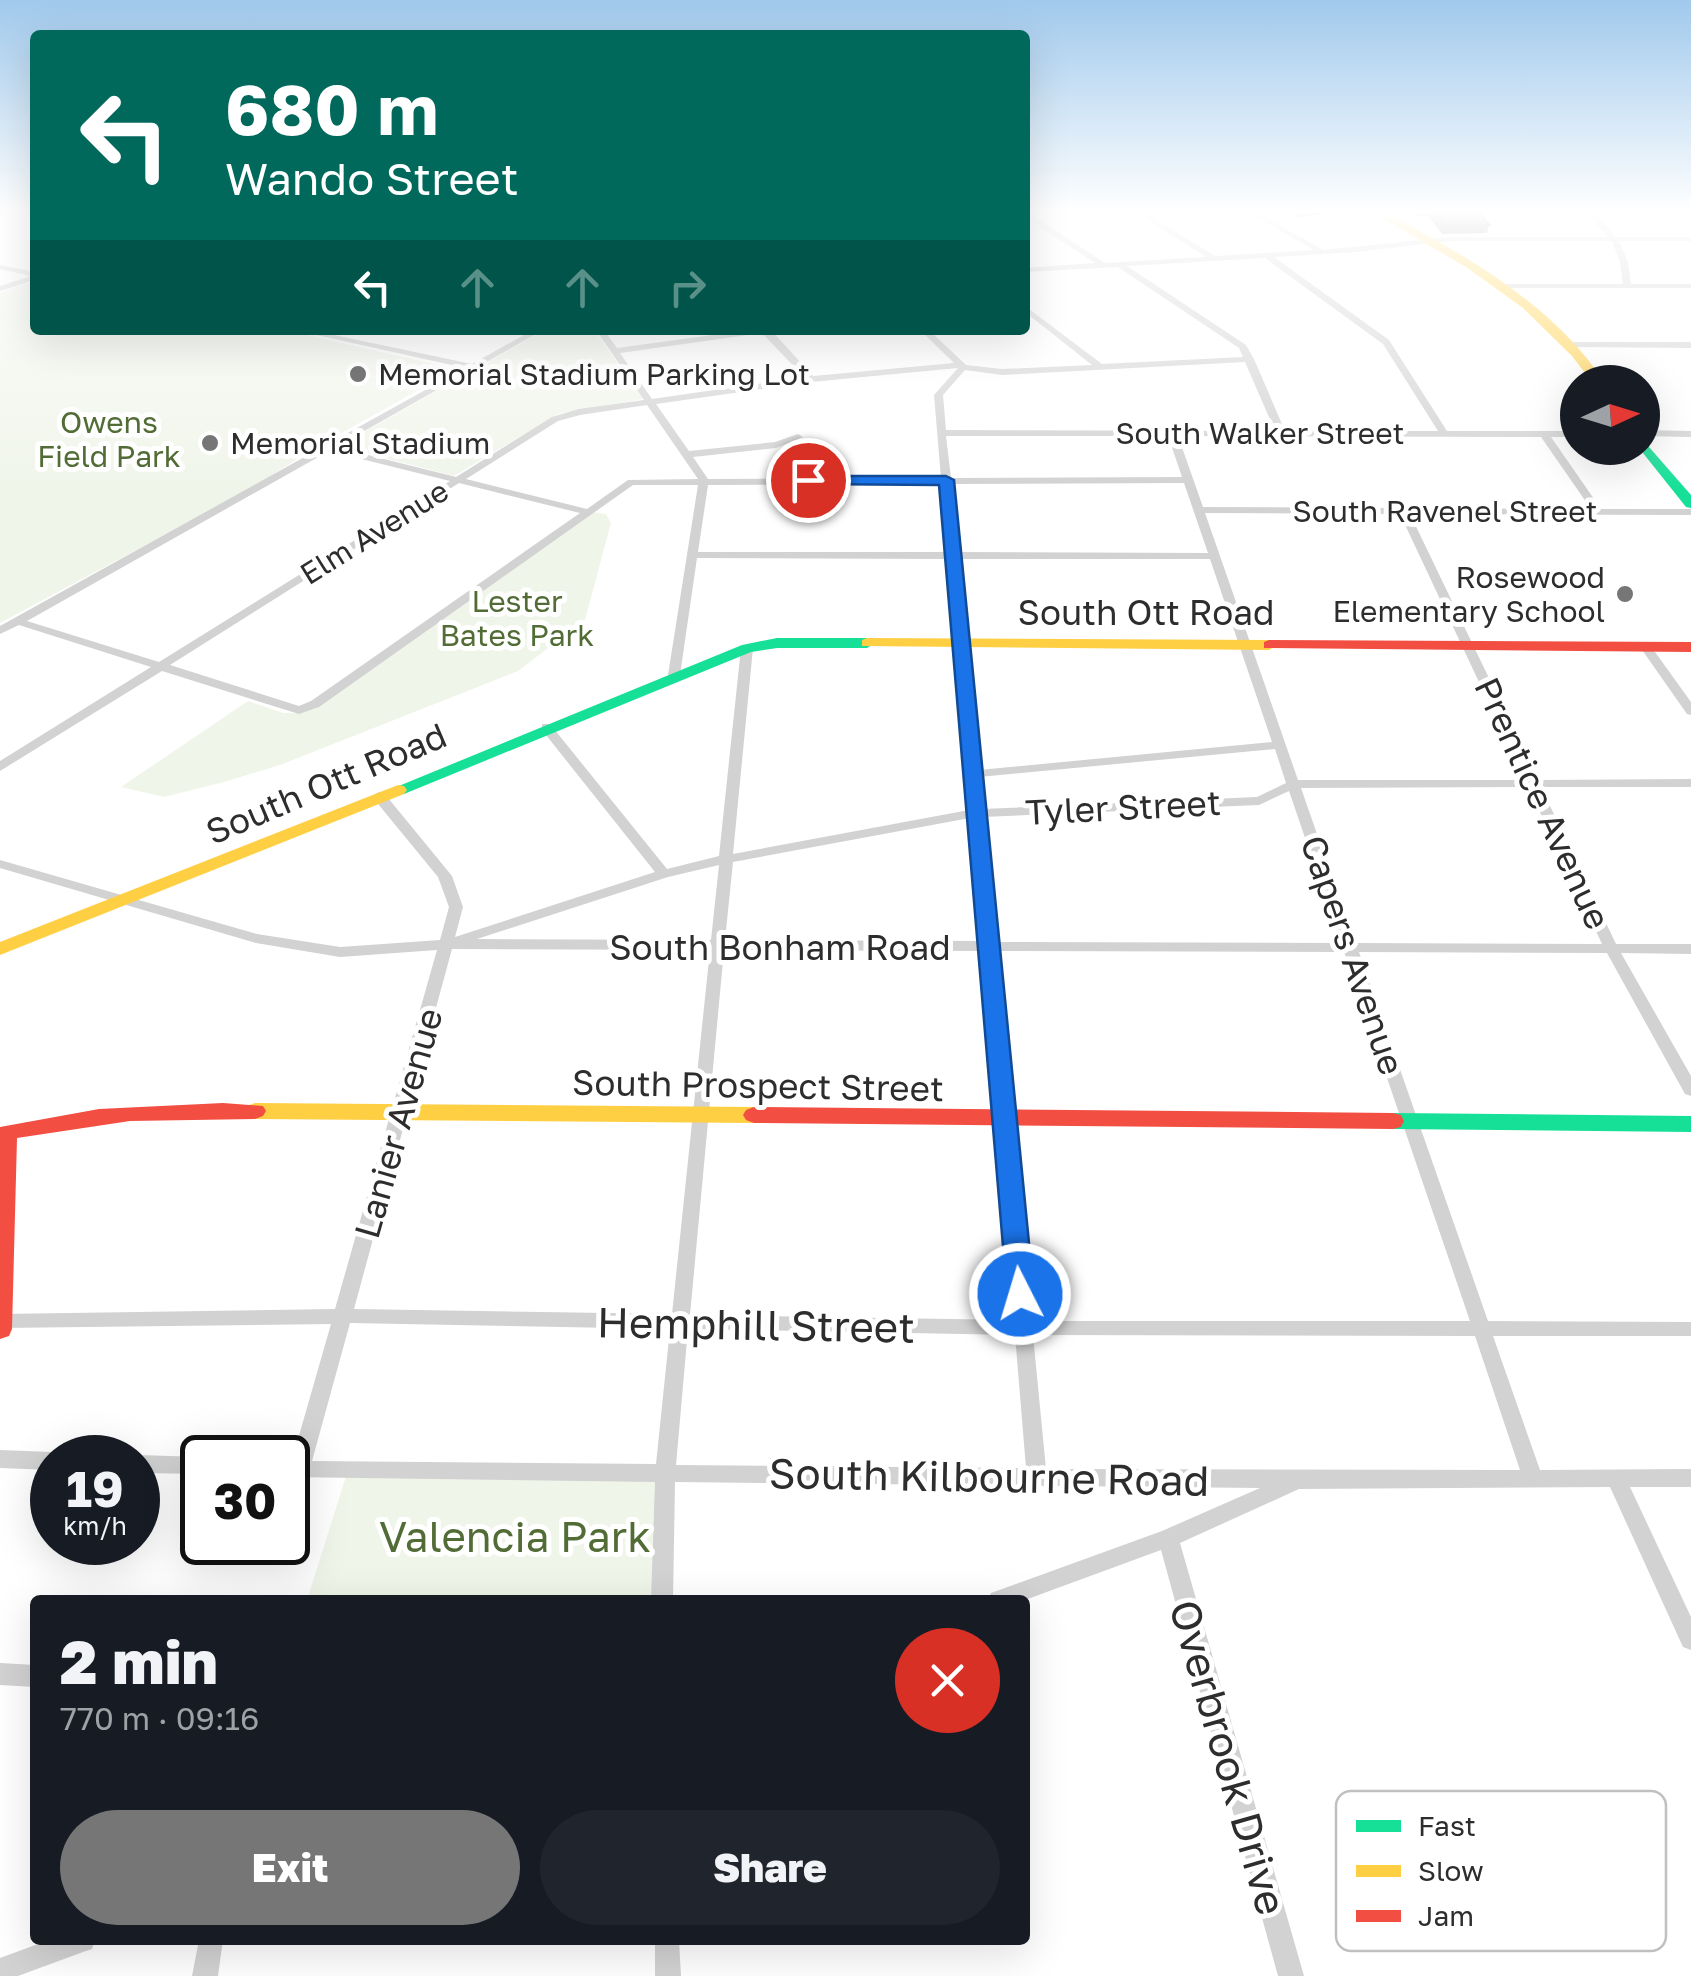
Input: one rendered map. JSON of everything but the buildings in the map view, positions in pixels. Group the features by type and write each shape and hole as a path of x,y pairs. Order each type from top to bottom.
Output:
{"street":[{"path":"1180,305 1243,348 1281,434"},
{"path":"1335,305 1386,342 1444,434"},
{"path":"1522,305 1573,345 1587,365"},
{"path":"1030,312 1102,368"},
{"path":"322,335 473,366"},
{"path":"0,631 530,335"},
{"path":"604,335 690,454 704,480 674,675"},
{"path":"616,351 730,335"},
{"path":"770,335 810,379"},
{"path":"929,335 961,366 938,395 1037,1476"},
{"path":"1573,345 1691,345"},
{"name":"Elm Avenue","path":"0,767 560,417 810,379 961,366 1002,372 1250,360"},
{"name":"South Walker Street","path":"942,433 1560,434"},
{"name":"Capers Avenue","path":"1172,433 1533,1478"},
{"path":"1544,434 1599,513"},
{"path":"1660,434 1691,434"},
{"path":"690,454 776,445 798,437"},
{"path":"328,448 584,511"},
{"path":"1660,465 1691,504"},
{"path":"17,622 300,710 314,704 630,482 1188,480"},
{"name":"South Ravenel Street","path":"1199,510 1691,512"},
{"name":"Prentice Avenue","path":"1404,512 1610,946 1691,1090"},
{"path":"692,554 1215,556"},
{"name":"South Ott Road","path":"0,949 747,648 777,643 1691,647"},
{"path":"1646,647 1691,711"},
{"path":"662,1595 665,1474 747,648"},
{"path":"546,727 664,874"},
{"name":"Tyler Street","path":"973,774 1280,745"},
{"name":"Tyler Street","path":"449,944 664,874 976,813 1259,800 1294,784 1691,783"},
{"name":"Lanier Avenue","path":"305,1435 343,1316 449,944 456,907 445,876 378,796"},
{"name":"South Bonham Road","path":"0,864 132,899 256,938 340,952 449,944 1691,949"},
{"name":"South Prospect Street","path":"1,1321 6,1133 70,1117 176,1110 1004,1120 1409,1118 1691,1124"},
{"name":"Hemphill Street","path":"1,1321 343,1316 1024,1328 1691,1329"},
{"path":"0,1329 1,1321"},
{"path":"0,1458 30,1459"},
{"name":"South Kilbourne Road","path":"310,1469 1299,1480 1691,1478"},
{"path":"1614,1477 1691,1640"},
{"path":"1012,1595 1168,1538 1299,1480"},
{"name":"Overbrook Drive","path":"1168,1538 1291,1976"},
{"path":"0,1674 30,1676"},
{"path":"0,1970 32,1967 74,1945"},
{"path":"206,1976 210,1945"},
{"path":"666,1945 668,1976"}],"green space":[{"name":"Owens Field Park","path":"0,305 30,305 30,335 306,335 456,369 248,490 0,623"},
{"path":"536,335 598,335 643,399 558,414 454,476 339,446"},
{"name":"Lester Bates Park","path":"592,512 606,514 611,523 585,620 518,671 280,765 224,782 164,797 121,787 248,701 283,713 298,713"},
{"name":"Valencia Park","path":"348,1470 665,1473 662,1595 309,1595"}],"traffic: fast":[{"path":"1660,465 1691,504"},
{"path":"398,790 747,648 777,643 867,643"},
{"path":"1393,1121 1691,1124"}],"traffic: slow":[{"path":"1526,305 1585,365"},
{"path":"867,643 1269,645"},
{"path":"0,949 398,790"},
{"path":"255,1111 754,1115"}],"traffic: jam":[{"path":"1269,645 1691,647"},
{"path":"0,1329 6,1133 130,1114 255,1111"},
{"path":"754,1115 1393,1121"}],"place":[{"name":"Memorial Stadium Parking Lot","path":"358,374"},
{"name":"Memorial Stadium","path":"210,443"},
{"name":"Rosewood Elementary School","path":"1625,594"}],"route":[{"path":"808,480 946,480 1020,1294"}]}
